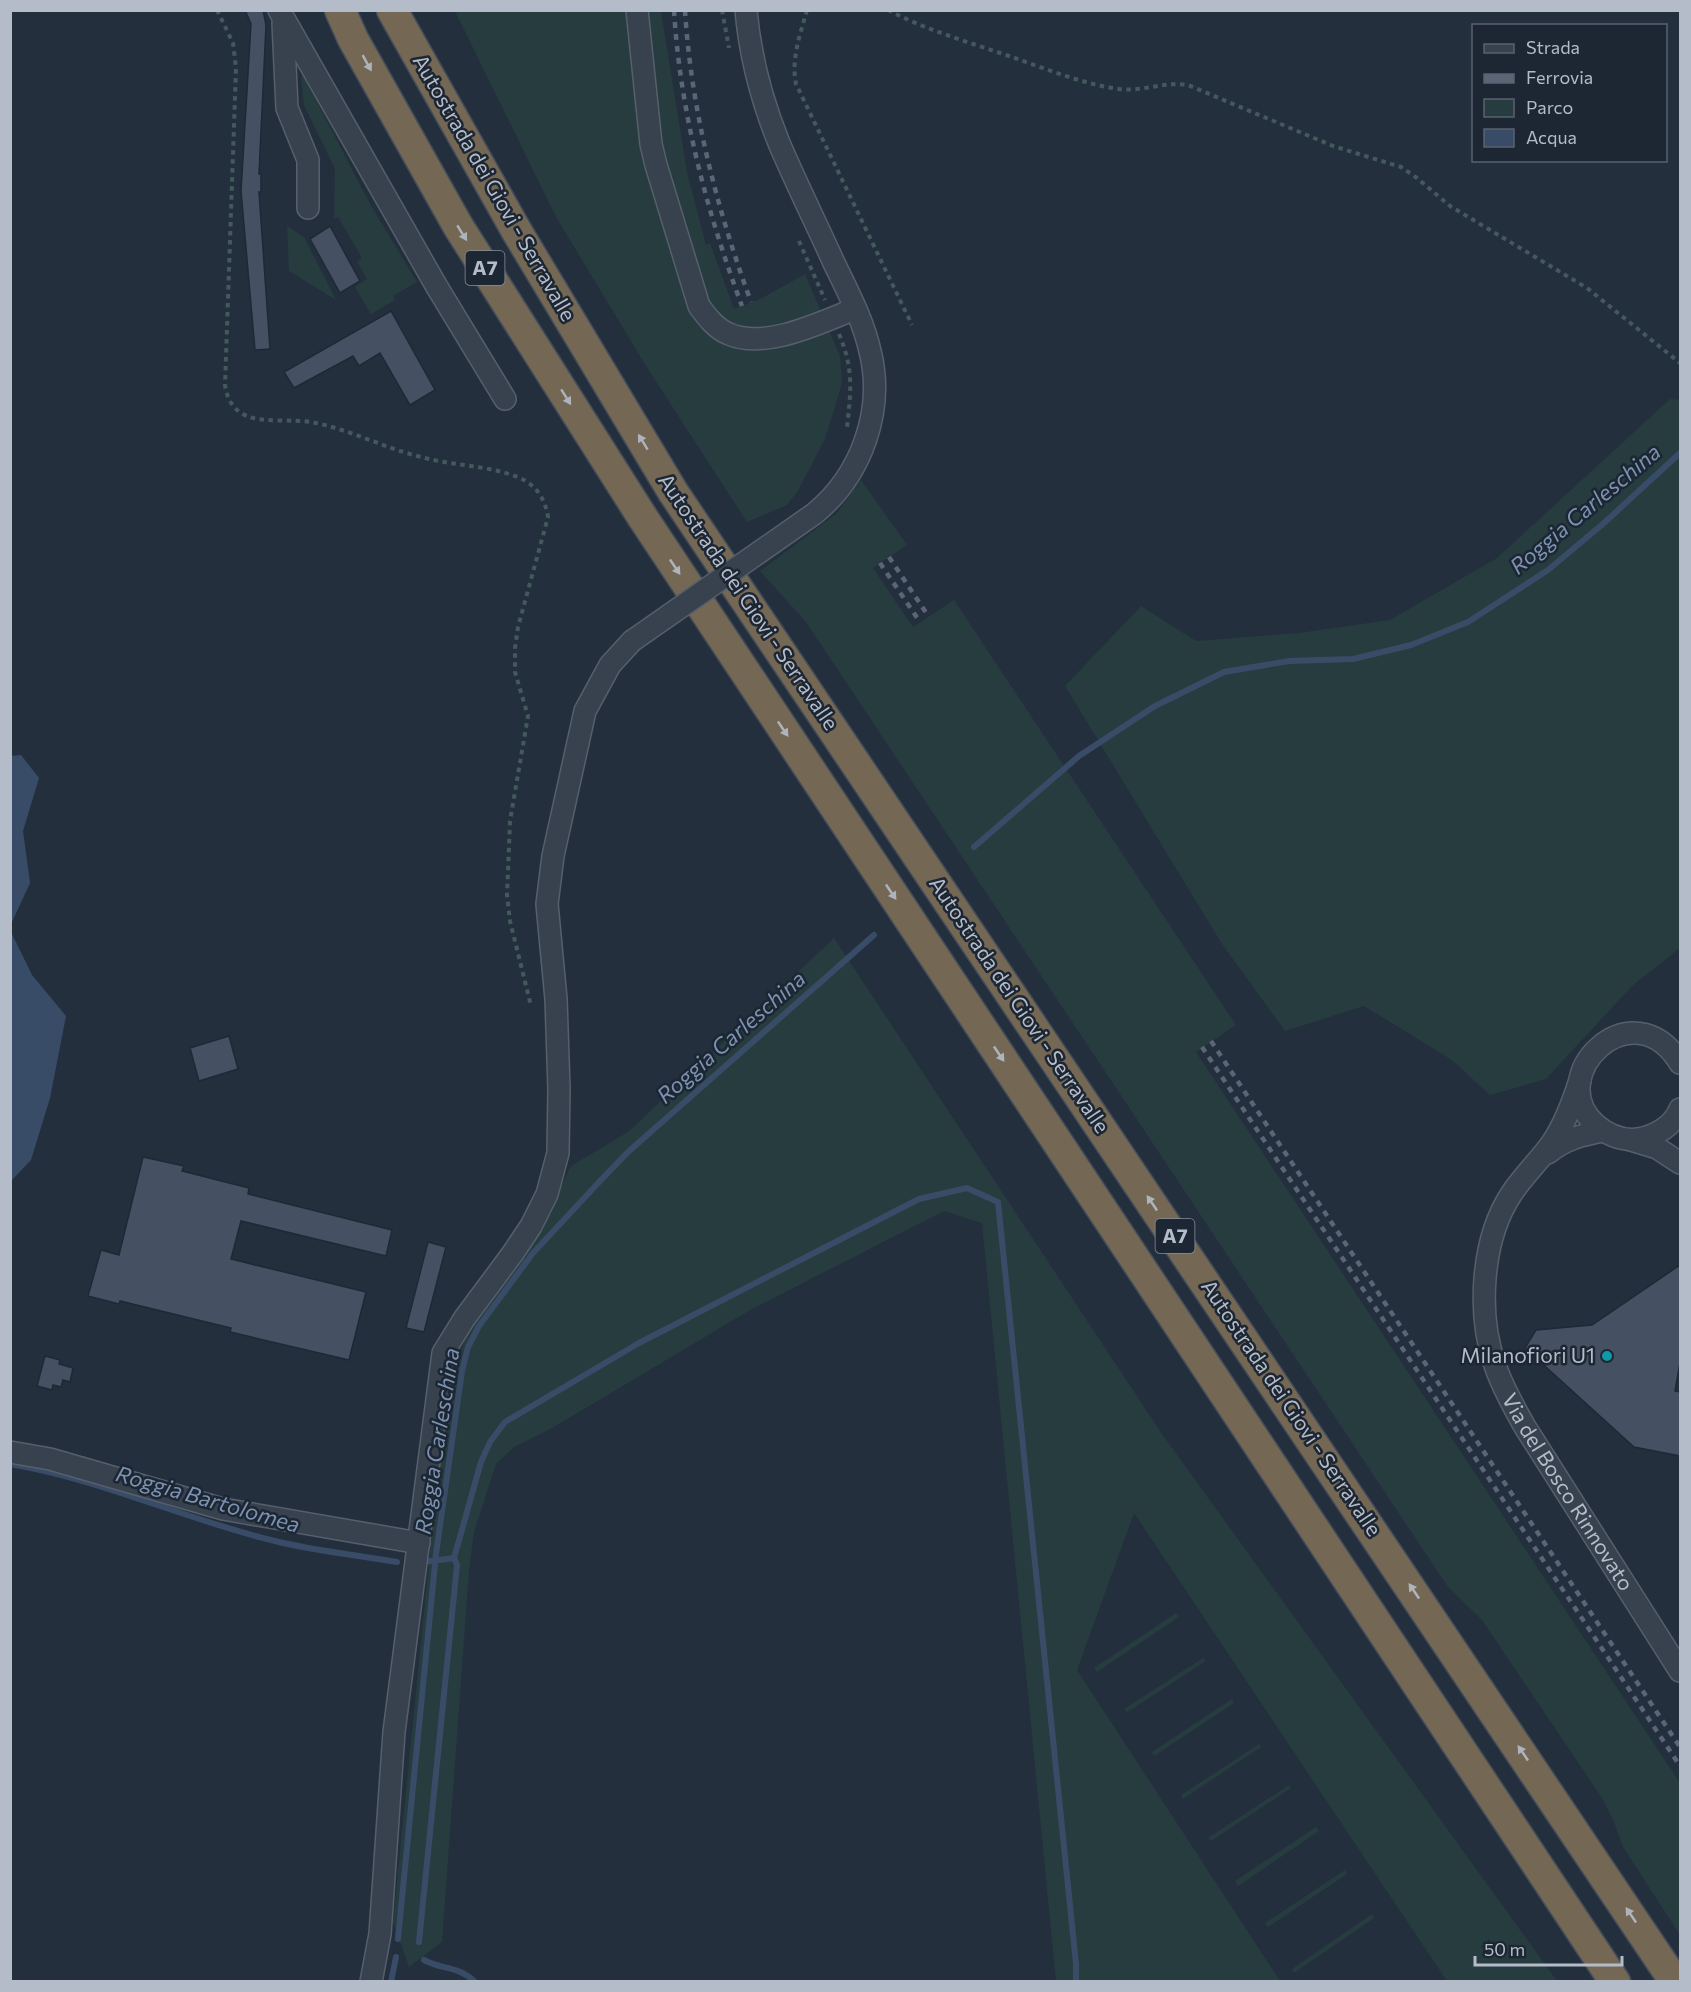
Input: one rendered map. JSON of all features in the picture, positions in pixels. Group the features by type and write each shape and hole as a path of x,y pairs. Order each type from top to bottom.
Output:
{"highway":[{"name":"Autostrada dei Giovi - Serravalle","path":"340,10 353,39 458,226 643,518 1615,1982"},
{"name":"Autostrada dei Giovi - Serravalle","path":"392,10 516,230 673,492 1675,1982"}],"street":[{"path":"637,10 651,144 699,306 716,326 728,334 742,338 761,339 779,336 855,309"},
{"path":"371,1982 380,1934 394,1732 443,1353 464,1319 531,1226 547,1194 558,1153 560,1089 556,999 547,904 553,856 585,711 609,665 632,641 814,514 848,477 857,462 871,423 874,405 874,373 871,353 855,309 790,167 769,115 755,67 746,10"},
{"path":"280,15 288,108 308,160 308,208"},
{"path":"280,15 504,399"},
{"name":"Via del Bosco Rinnovato","path":"1652,1037 1636,1034 1620,1035 1605,1041 1584,1065 1566,1118 1553,1142 1511,1194 1496,1227 1486,1262 1484,1299 1488,1339 1495,1366 1507,1395 1680,1671"},
{"path":"1652,1037 1680,1034"},
{"path":"1652,1037 1664,1043 1680,1063"},
{"path":"1580,1080 1580,1095 1584,1109 1592,1122 1603,1131 1616,1137 1657,1148 1680,1162"},
{"path":"1631,1140 1649,1137 1665,1129 1678,1115 1680,1108"},
{"name":"Via del Bosco Rinnovato","path":"1532,1168 1559,1144 1580,1135 1603,1131"},
{"path":"10,1452 50,1459 223,1509 419,1543"}],"path":[{"path":"217,10 233,43 236,68 225,385 227,398 233,407 249,417 311,422 364,437 420,457 520,478 538,491 546,502 548,517 518,627 515,648 515,672 528,716 510,821 507,895 510,921 531,1006"},
{"path":"722,10 731,57"},
{"path":"807,10 795,58 796,84 912,325"},
{"path":"888,10 937,32 1053,72 1108,87 1123,89 1169,83 1188,85 1333,146 1401,167 1450,206 1587,288 1680,363"},
{"path":"798,238 845,347 851,378 845,434"}],"green space":[{"path":"455,11 661,11 687,172 706,245 710,243 734,309 760,299 805,274 840,356 842,383 825,439 798,491 787,505 747,522 646,366 555,215"},
{"path":"302,76 370,204 417,282 393,296 395,300 371,314 355,287 367,279 357,262 362,258 338,217 334,219 335,169 304,105"},
{"path":"287,226 304,237 336,300 289,271"},
{"path":"1670,399 1680,400 1680,948 1632,986 1546,1079 1490,1095 1452,1060 1364,1006 1285,1031 1222,944 1065,686 1141,606 1196,641 1299,633 1390,620 1497,558"},
{"path":"861,480 907,545 873,568 913,627 954,600 1236,1025 1196,1052 1680,1783 1680,1935 1623,1847 1602,1798 1482,1620 1448,1587 806,622 760,571 837,513"},
{"path":"834,938 1162,1434 1557,1981 1447,1981 1134,1513 1077,1670 1280,1981 1056,1981 982,1223 944,1211 752,1309 552,1428 514,1447 496,1464 474,1532 469,1571 442,1942 409,1967 393,1922 449,1382 472,1322 539,1230 571,1166 628,1132"},
{"path":"1176,1613 1179,1617 1097,1672 1094,1668"},
{"path":"1203,1658 1206,1661 1126,1713 1124,1709"},
{"path":"1232,1699 1234,1703 1154,1756 1152,1752"},
{"path":"1259,1744 1261,1747 1183,1799 1181,1795"},
{"path":"1289,1785 1291,1788 1211,1841 1208,1838"},
{"path":"1316,1827 1319,1831 1238,1886 1235,1881"},
{"path":"1345,1870 1347,1874 1268,1927 1265,1923"},
{"path":"1372,1914 1374,1918 1294,1973 1292,1969"}],"water":[{"path":"21,755 39,778 23,831 30,883 11,924 11,756"},
{"path":"11,932 32,975 66,1016 50,1098 31,1160 11,1181"}],"building":[{"path":"245,10 263,10 266,25 259,174 261,174 261,192 259,192 270,349 255,350 241,191 251,24"},
{"path":"330,226 360,281 340,293 310,239"},
{"path":"391,311 435,390 410,405 380,353 359,366 353,356 294,388 284,372"},
{"path":"229,1036 238,1069 199,1081 190,1048"},
{"path":"143,1157 184,1166 182,1171 249,1188 248,1194 392,1230 386,1256 241,1221 231,1259 366,1292 349,1360 230,1332 231,1328 120,1301 119,1304 88,1296 101,1250 119,1255"},
{"path":"428,1242 446,1247 424,1332 406,1328"},
{"name":"Milanofiori U1","path":"1680,1265 1680,1363 1675,1391 1680,1392 1680,1456 1634,1447 1525,1348 1536,1330 1592,1325"},
{"path":"45,1356 60,1360 59,1364 73,1368 70,1382 63,1380 61,1387 53,1385 52,1390 37,1386"}],"waterway":[{"name":"Roggia Carleschina","path":"974,847 1079,756 1155,706 1224,672 1289,661 1353,659 1411,645 1468,622 1548,570 1604,523 1680,453"},
{"name":"Roggia Carleschina","path":"398,1939 436,1554 462,1371 468,1347 479,1326 533,1253 628,1152 874,935"},
{"path":"454,1558 481,1462 490,1442 505,1422 639,1343 919,1199 967,1188 998,1202 1076,1982"},
{"name":"Roggia Bartolomea","path":"10,1464 77,1479 275,1541 397,1562"},
{"path":"419,1942 457,1565 454,1558 424,1562"},
{"name":"Roggia Carleschina","path":"391,1982 396,1957"},
{"path":"424,1960 463,1973 475,1982"}],"railway":[{"path":"674,10 682,86 697,161 717,234 742,306"},
{"path":"685,10 693,85 708,159 727,231 751,302"},
{"path":"889,557 929,617"},
{"path":"880,563 920,622"},
{"path":"1211,1041 1680,1747"},
{"path":"1202,1047 1680,1766"}],"place":[{"name":"Milanofiori U1","path":"1607,1356"}]}
